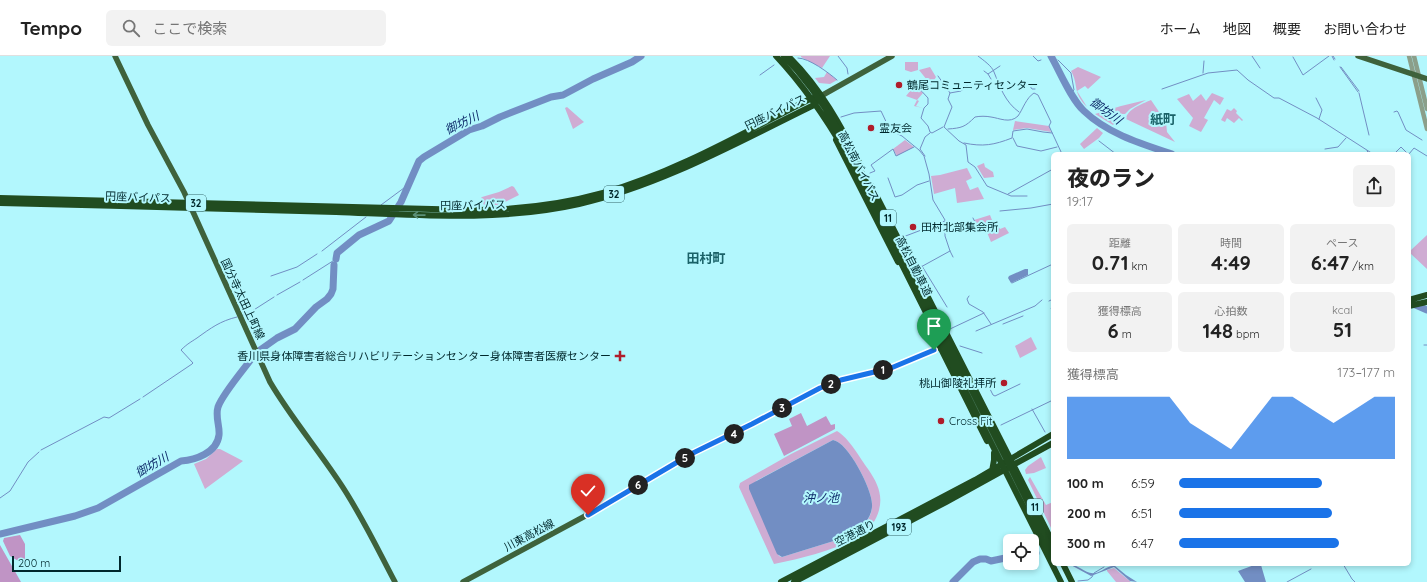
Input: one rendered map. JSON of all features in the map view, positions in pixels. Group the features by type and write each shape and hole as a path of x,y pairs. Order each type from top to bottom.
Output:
{"highway":[{"name":"高松南バイパス","path":"773,56 800,85 836,142 1002,468"},
{"name":"高松自動車道","path":"776,56 798,79 811,96 846,153 1051,564"},
{"name":"高松自動車道","path":"784,56 815,93 844,139 1051,548"},
{"name":"高松南バイパス","path":"788,56 821,96 854,150 1012,462"},
{"name":"円座バイパス","path":"0,198 397,215 526,213 604,198 634,188 678,170 821,96"},
{"name":"円座バイパス","path":"0,203 471,210 525,207 570,201 602,193 632,183 676,166 812,102"},
{"path":"1411,299 1427,295"},
{"path":"1411,306 1427,302"},
{"name":"11","path":"951,343 954,354 984,414"},
{"name":"11","path":"940,347 948,357 978,417"},
{"path":"1012,462 1021,453 1051,435"},
{"path":"1002,468 1051,444"},
{"path":"1005,447 1013,453 1021,453"},
{"path":"1017,472 1018,467 1042,449"},
{"path":"992,471 994,453"},
{"name":"11","path":"1012,462 1051,540"},
{"name":"11","path":"1002,468 1051,564"},
{"name":"空港通り","path":"781,582 879,532 992,471 1002,468"},
{"name":"空港通り","path":"794,582 1002,468"},
{"path":"1039,522 1051,548"},
{"path":"1032,525 1051,564"},
{"name":"高松自動車道","path":"1052,566 1060,582"},
{"name":"11","path":"1052,566 1060,582"},
{"path":"1052,566 1060,582"},
{"path":"1060,566 1068,582"},
{"path":"1064,566 1072,582"}],"main road":[{"name":"国分寺太田上町線","path":"116,56 148,125 190,206 270,382 342,486 360,516 395,582"},
{"path":"821,96 892,56"},
{"path":"1358,56 1427,79"},
{"name":"川東高松線","path":"463,582 588,515 691,454 810,393 841,380 891,368 951,343"}],"street":[{"path":"1409,56 1427,109"},
{"path":"1414,56 1427,129"}],"shaded area":[{"path":"801,56 830,56 822,68"},
{"path":"905,62 918,62 918,70 911,72 905,70"},
{"path":"930,67 936,77 931,85 919,70"},
{"path":"1078,67 1101,77 1088,89 1085,86 1077,91 1075,80 1071,71"},
{"path":"827,72 837,80 830,84 819,83 815,78 824,77"},
{"path":"915,85 923,93 917,100 906,96"},
{"path":"1077,91 1087,107 1082,102"},
{"path":"1212,93 1224,98 1220,105 1214,100 1204,118 1208,120 1201,132 1189,126 1193,118 1177,99 1189,94 1193,101 1201,94 1206,101"},
{"path":"917,100 919,101 916,106 923,108 914,106"},
{"path":"1146,100 1130,109 1125,114 1114,114 1105,111 1121,106"},
{"path":"1151,100 1166,122 1167,132 1175,142 1126,119 1129,112 1139,105"},
{"path":"567,107 584,122 573,129 565,108"},
{"path":"1234,108 1237,111 1236,113 1243,120 1242,121 1239,118 1234,123 1227,118 1225,122 1221,120 1227,109 1231,111"},
{"path":"1102,112 1122,116 1123,118 1113,125 1095,114"},
{"path":"1015,121 1049,126 1051,132 1027,128 1013,130"},
{"path":"1097,128 1103,133 1099,138 1084,149 1080,144"},
{"path":"905,140 914,147 897,156 893,149"},
{"path":"984,163 985,167 993,172 994,177 984,178 977,166"},
{"path":"967,168 972,178 966,181 970,190 978,187 984,199 957,203 955,188 934,194 931,176"},
{"path":"512,186 519,195 499,205 484,205 481,198 482,197"},
{"path":"990,215 994,225 997,224 1000,229 1005,227 1009,233 991,242 986,230 981,231 974,220"},
{"path":"1427,235 1427,269 1411,254 1411,250"},
{"path":"1031,337 1037,349 1020,358 1015,346"},
{"path":"801,413 807,426 826,416 831,425 835,424 835,429 784,456 774,434 792,426 789,419"},
{"path":"837,431 850,443 876,481 880,494 880,506 875,520 869,531 866,533 826,551 774,564 739,487 740,483 791,454","holes":["833,440 839,443 852,457 864,478 872,504 869,518 864,526 853,535 782,557 779,556 756,481"]},
{"path":"217,449 220,449 243,461 205,489 194,464 206,459"},
{"path":"1041,457 1046,468 1034,473 1026,474 1025,470 1028,466"},
{"path":"1030,477 1046,505 1051,503 1051,528 1028,480"},
{"path":"20,535 25,544 25,560 20,562 10,556 3,541 4,538"},
{"path":"0,545 21,582 0,582"},
{"path":"1114,568 1131,582 1116,582 1107,571"}],"water":[{"path":"1028,269 1028,275 1011,283 1008,278 1009,276"},
{"name":"沖ノ池","path":"833,440 839,443 852,457 864,478 872,504 869,518 853,535 782,557 777,554 749,489 749,485"},
{"path":"1073,566 1092,573 1115,566 1137,582 1130,581 1114,567 1091,576"},
{"path":"1252,566 1261,566 1266,582 1245,582 1238,571"}],"waterway":[{"name":"御坊川","path":"336,259 337,253 359,235 389,221 401,202 419,161 424,157 469,130 551,97 563,95 593,79 632,62 641,56"},
{"path":"838,56 847,68 848,74"},
{"path":"978,56 987,63 994,72 1001,89 1010,104 1019,112"},
{"path":"1033,56 1038,61 1041,60"},
{"name":"御坊川","path":"1051,56 1075,100 1079,106 1093,119 1114,132 1166,152"},
{"path":"1252,56 1260,68"},
{"path":"1293,57 1303,75 1329,56"},
{"path":"1332,56 1334,60"},
{"path":"798,58 808,60 837,80"},
{"path":"1058,60 1071,73 1074,90 1071,93"},
{"path":"1203,73 1204,61"},
{"path":"760,75 774,65"},
{"path":"984,71 988,74 1000,66"},
{"path":"1340,67 1358,92"},
{"path":"1341,67 1359,91"},
{"path":"1162,89 1208,73 1237,70 1248,80 1274,98 1279,98 1317,118 1370,152"},
{"path":"988,74 991,79"},
{"path":"938,76 950,93 948,99 952,107 944,127 959,141 966,145 968,162 975,167 987,186 1011,196 1027,196"},
{"path":"950,93 961,91 971,82"},
{"path":"1027,82 1032,89 1035,89"},
{"path":"915,84 928,98 928,104 924,108 921,118 928,126 930,132 932,133 943,127"},
{"path":"948,129 963,126 975,117 987,116 1004,120 1012,120 1018,116 1029,98 1034,93 1038,95 1051,122 1049,126 1061,152"},
{"path":"1359,93 1369,135"},
{"path":"1316,98 1322,110 1319,119"},
{"path":"841,117 854,113 881,111 890,130 902,136 924,156 929,174 933,200 945,220 945,236 953,257"},
{"path":"1394,112 1398,112 1406,130 1422,140"},
{"path":"964,143 977,145 994,144 1012,138 1013,131 1027,129 1052,133"},
{"path":"925,156 920,149 925,137 930,133"},
{"path":"1013,138 1017,146 1041,151 1057,147"},
{"path":"1325,149 1338,147 1346,138"},
{"path":"1099,141 1113,152"},
{"path":"870,173 875,171 871,165 893,149 896,156 914,147"},
{"path":"1396,152 1401,147 1406,152"},
{"path":"1411,152 1414,148 1427,156"},
{"path":"1008,194 1051,170"},
{"path":"888,178 895,197 902,195 917,185 929,181"},
{"path":"381,205 408,185"},
{"path":"1000,211 1051,204"},
{"path":"322,251 366,217"},
{"path":"973,218 980,232"},
{"path":"903,237 945,221"},
{"path":"919,268 950,251"},
{"path":"271,276 297,267 317,254"},
{"path":"303,280 336,259"},
{"name":"御坊川","path":"260,350 277,338 295,329 316,307 327,299 333,289 334,265"},
{"path":"1012,283 1051,265"},
{"path":"922,266 947,307"},
{"path":"277,295 300,282"},
{"path":"969,296 967,299 969,304 983,312 991,324"},
{"path":"243,315 249,313 274,297"},
{"path":"976,331 1035,306 1042,300"},
{"name":"御坊川","path":"1411,303 1427,310"},
{"path":"950,329 984,313"},
{"path":"1003,324 1023,316"},
{"path":"143,397 193,363 181,350 185,346 216,325 237,317"},
{"path":"960,346 982,353"},
{"name":"御坊川","path":"0,534 75,516 98,508 181,461 199,457 210,451 214,447 219,435 217,414 218,407 255,354"},
{"path":"989,387 995,396 1020,384"},
{"path":"41,450 104,417 109,418 140,399"},
{"path":"1001,425 1051,401"},
{"path":"1032,409 1045,432"},
{"path":"0,498 10,491 28,462 39,452"},
{"path":"953,582 973,562 980,559 991,561 1003,558"},
{"path":"1344,566 1355,582"},
{"path":"1078,581 1088,580 1094,573 1104,567"},
{"path":"1287,582 1311,569"}],"place":[{"name":"鶴尾コミュニティセンター","path":"899,85"},
{"name":"霊友会","path":"871,128"},
{"name":"田村北部集会所","path":"913,227"},
{"name":"香川県身体障害者総合リハビリテーションセンター身体障害者医療センター","path":"620,356"},
{"name":"桃山御陵礼拝所","path":"1004,383"},
{"name":"Cross Fit","path":"941,421"}],"district":[{"name":"紙町","path":"1163,119"},
{"name":"田村町","path":"706,258"}],"route":[{"path":"588,515 691,454 734,434 820,388 855,376 891,368 934,350"}]}
